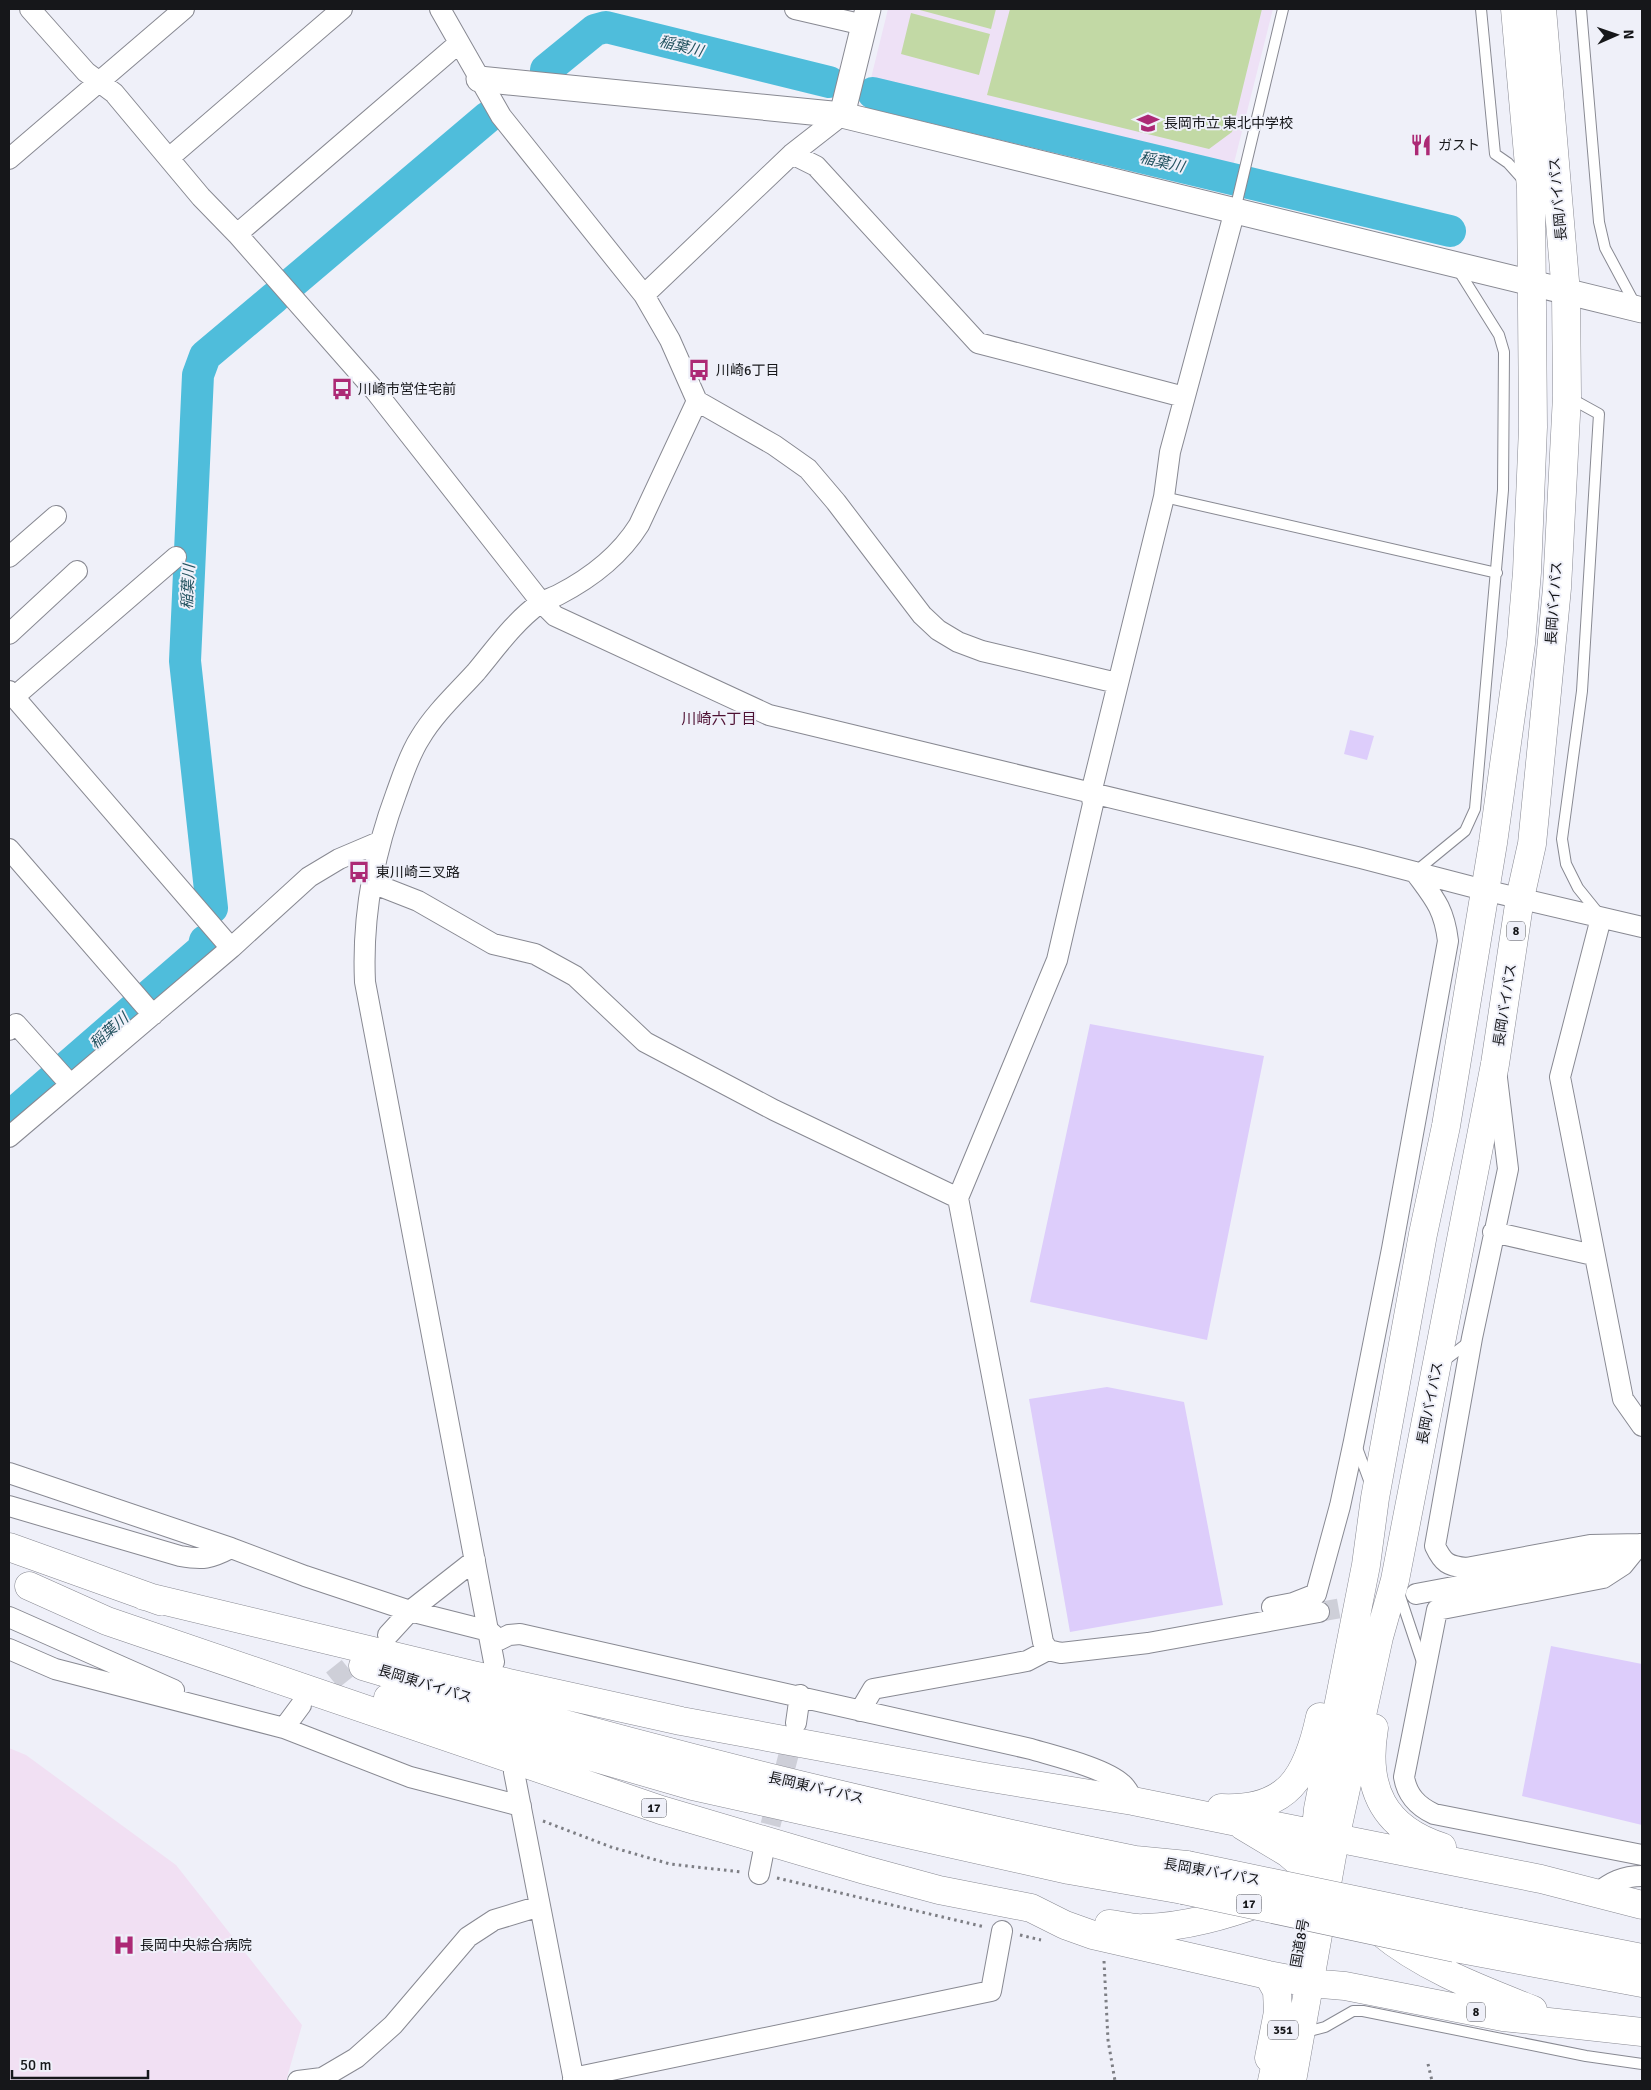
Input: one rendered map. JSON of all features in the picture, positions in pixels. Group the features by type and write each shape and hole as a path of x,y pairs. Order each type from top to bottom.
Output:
{"highway":[{"name":"長岡バイパス","path":"1325,1836 1375,1498 1423,1234 1446,1126 1507,749 1527,572 1533,427 1531,188 1514,9"},
{"name":"長岡バイパス","path":"1325,1836 1380,1637 1406,1587 1437,1367 1495,1064 1520,898 1532,844 1556,588 1567,396 1566,293 1542,9"},
{"name":"長岡東バイパス","path":"9,1547 144,1596 467,1697 685,1758 1045,1842 1135,1860 1185,1877"},
{"path":"1132,1801 1186,1807 1230,1809 1254,1806 1273,1800 1286,1792 1308,1761 1331,1666 1366,1565"},
{"name":"長岡東バイパス","path":"19,1582 224,1649 494,1730 693,1786 1069,1870 1321,1888 1458,1935 1642,1983"},
{"name":"17","path":"19,1582 107,1621 661,1810 939,1890 1031,1908 1064,1925 1093,1935 1291,1979"},
{"path":"1406,1587 1389,1643 1370,1749 1376,1790 1384,1808 1393,1821 1422,1841 1453,1850 1494,1858 1541,1879"},
{"name":"17","path":"144,1596 627,1710 979,1776 1132,1801 1237,1822 1276,1826 1325,1836"},
{"path":"1237,1822 1288,1853 1321,1888 1394,1943 1475,1988 1565,2023"},
{"path":"1325,1836 1541,1879 1642,1906"},
{"name":"国道8号","path":"1291,1979 1321,1888 1325,1836"},
{"path":"1031,1908 1094,1922 1143,1928 1220,1917 1277,1897 1321,1888 1376,1846"},
{"name":"長岡東バイパス","path":"1458,1935 1642,1958"},
{"path":"1264,2081 1278,2012 1277,1991 1291,1979"},
{"name":"8","path":"1291,1979 1345,1986 1503,2017 1642,2032"},
{"name":"351","path":"1291,1979 1301,2033 1292,2081"},
{"name":"351","path":"1272,2081 1291,1979"}],"street":[{"path":"30,9 98,83 114,93 201,196 237,234 376,392 554,616 769,715 1484,890 1642,926"},
{"path":"9,159 184,9"},
{"path":"169,158 342,9"},
{"path":"440,9 501,116 644,295 670,340 697,401 774,445 808,469 836,502 922,615 938,630 958,642 982,651 1117,683"},
{"path":"644,295 792,154 842,115 866,17 795,9"},
{"path":"237,234 459,44"},
{"path":"479,79 842,115 1640,310"},
{"path":"792,154 816,166 978,343 1184,397"},
{"path":"1235,210 1170,452 1164,497 1091,793 1092,804 1057,960 958,1198 1043,1642 1048,1650 1061,1654 1097,1650 1319,1612"},
{"path":"494,1662 365,982 364,927 379,842 407,762 420,738 439,710 476,671 504,636 541,602 558,595 599,570 629,541 639,525 697,401"},
{"path":"9,557 56,516"},
{"path":"176,557 11,694 231,948"},
{"path":"9,634 77,571"},
{"path":"9,1137 231,948 309,877 339,859 379,842"},
{"path":"9,849 153,1015"},
{"path":"1097,1650 1153,1628 1293,1603 1316,1594 1340,1506 1354,1441 1392,1249 1448,941 1446,919 1439,905 1415,872"},
{"path":"372,883 418,901 493,944 536,954 575,976 645,1042 774,1110 958,1198"},
{"path":"1601,918 1560,1076 1593,1255 1623,1399 1642,1426"},
{"path":"11,1023 70,1084"},
{"path":"1495,1064 1508,1169 1493,1232 1472,1338 1435,1546 1440,1556 1450,1566 1466,1568 1590,1546 1641,1543"},
{"path":"1493,1232 1593,1255"},
{"path":"9,1473 231,1548 305,1576 410,1610 489,1632 500,1640 509,1635 520,1634 800,1695 860,1711 1030,1749 1082,1765 1121,1783 1128,1790 1132,1801"},
{"path":"9,1506 180,1556 200,1560 214,1557 231,1548"},
{"path":"1406,1587 1593,1560 1641,1543"},
{"path":"1641,1543 1623,1564 1603,1578 1437,1610 1424,1667 1404,1776 1406,1786 1420,1808 1434,1814 1642,1855"},
{"path":"388,1636 410,1610 475,1560"},
{"path":"9,1617 223,1713"},
{"path":"9,1649 55,1669 284,1728 410,1776 521,1806"},
{"path":"860,1711 874,1689 1027,1661 1048,1650"},
{"path":"796,1723 800,1695"},
{"path":"284,1728 301,1705"},
{"path":"514,1772 573,2080 991,1991 1002,1930"},
{"path":"760,1874 763,1854"},
{"path":"1596,1894 1608,1884 1627,1876 1642,1876"},
{"path":"298,2081 322,2078 356,2058 393,2025 468,1937 494,1920 540,1906"}],"lane":[{"path":"1235,210 1284,9"},
{"path":"1481,9 1495,154 1508,163 1531,188"},
{"path":"1581,9 1599,222 1605,248 1640,310"},
{"path":"1415,872 1465,831 1475,809 1504,490 1504,352 1499,335 1455,265"},
{"path":"1567,396 1599,414 1582,691 1562,838 1566,864 1578,888 1601,918"},
{"path":"1164,497 1497,572"},
{"path":"1392,1249 1423,1234"},
{"path":"1437,1367 1472,1338"},
{"path":"1354,1441 1375,1498"},
{"path":"1406,1587 1424,1667"},
{"path":"1301,2033 1325,2027 1354,2011 1363,2011 1586,2056 1642,2064"}],"path":[{"path":"521,1806 535,1818 611,1847 670,1864 760,1874 1048,1942"},
{"path":"1104,1955 1108,2040 1115,2081"},
{"path":"1428,2064 1432,2081"}],"shaded area":[{"name":"長岡市立 東北中学校","path":"888,9 1273,9 1233,167 871,78"},
{"name":"長岡中央綜合病院","path":"9,1748 26,1755 176,1865 302,2025 286,2081 9,2081"}],"green space":[{"path":"916,9 996,9 991,29"},
{"name":"長岡市立 東北中学校","path":"1010,9 1262,9 1232,132 1209,149 987,95"},
{"path":"911,13 990,34 979,75 901,54"}],"building":[{"path":"1350,730 1374,736 1367,760 1344,754"},
{"path":"1090,1024 1264,1056 1207,1340 1030,1302"},
{"path":"1107,1387 1184,1402 1223,1605 1070,1632 1029,1399"},
{"path":"1551,1646 1642,1664 1642,1825 1522,1796"}],"waterway":[{"name":"稲葉川","path":"546,70 595,30 606,27 829,82"},
{"name":"稲葉川","path":"873,93 1450,231"},
{"name":"稲葉川","path":"292,283 488,117"},
{"name":"稲葉川","path":"212,908 185,661 198,375 205,356 274,298"},
{"name":"稲葉川","path":"9,1117 203,949 205,941"}],"tunnel":[{"path":"1319,1612 1370,1603"},
{"path":"309,1699 370,1650"},
{"path":"763,1854 795,1730"}],"place":[{"name":"長岡市立 東北中学校","path":"1148,123"},
{"name":"ガスト","path":"1421,145"},
{"name":"川崎6丁目","path":"699,370"},
{"name":"川崎市営住宅前","path":"342,389"},
{"name":"東川崎三叉路","path":"359,872"},
{"name":"長岡中央綜合病院","path":"124,1945"}],"district":[{"name":"川崎六丁目","path":"719,719"}]}
